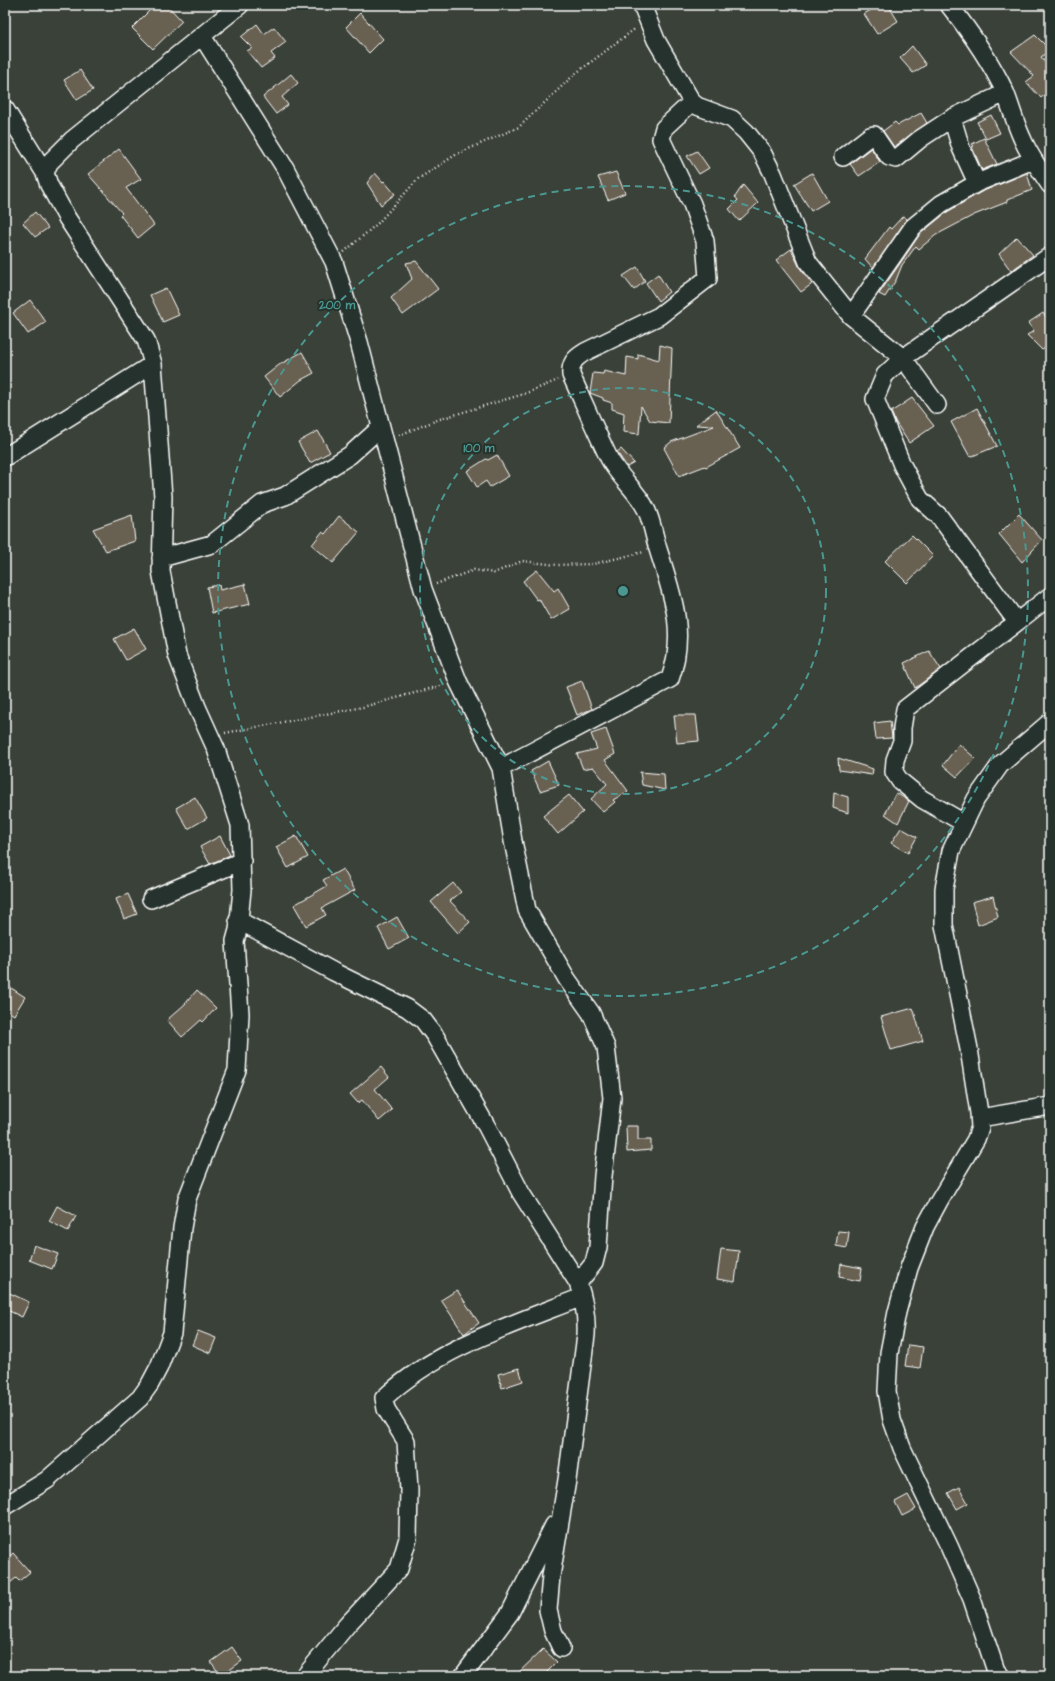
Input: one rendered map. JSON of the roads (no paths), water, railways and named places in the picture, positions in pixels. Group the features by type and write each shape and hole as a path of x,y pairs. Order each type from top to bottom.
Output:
{"street":[{"path":"45,173 49,163 72,140 240,5"},
{"path":"949,5 979,44 1005,93 1022,139 1033,160 1050,185"},
{"path":"645,12 656,40 692,102 697,106 732,119 746,132 762,152 773,174 808,262 851,316 903,358 937,405"},
{"path":"202,36 285,168 334,262 359,342 423,589 458,681 502,768 513,841 527,910 567,979 591,1013 606,1047 612,1098 602,1176 598,1247 594,1263 580,1290 444,1355 403,1380 384,1398 386,1409 406,1441 409,1490 408,1538 401,1563 399,1569 347,1625 305,1676"},
{"path":"844,157 870,136 874,135 890,157 896,159 920,139 952,118 1005,93"},
{"path":"502,768 670,679 676,660 678,646 676,613 672,592 646,510 641,500 611,461 571,374 570,367 574,359 580,355 659,316 708,278 705,241 692,204 661,139 661,133 664,128 692,102"},
{"path":"5,109 45,173 49,185 67,218 146,340 153,364 163,497 161,571 177,655 220,762 240,824 242,861 242,900 235,941 240,1014 237,1070 187,1199 182,1228 172,1333 159,1367 150,1384 135,1402 47,1480 5,1506"},
{"path":"952,118 961,148 977,183"},
{"path":"851,316 913,227 941,204 977,183 1033,160"},
{"path":"1017,622 939,516 920,499 902,465 876,399 884,375 903,358 1050,256"},
{"path":"5,457 153,364"},
{"path":"161,558 212,544 262,504 285,496 382,435"},
{"path":"964,823 922,798 900,781 894,772 895,760 902,741 902,728 905,709 1050,596"},
{"path":"998,1674 969,1592 949,1546 902,1448 892,1420 887,1390 889,1353 897,1312 909,1268 928,1221 976,1139 980,1127 980,1118 969,1049 944,925 944,889 951,851 976,799 1000,765 1050,722"},
{"path":"151,899 242,861"},
{"path":"238,920 334,972 407,1008 423,1020 435,1036 476,1107 521,1193 580,1290 587,1321 586,1335 562,1507 550,1576 548,1610 553,1631 561,1648"},
{"path":"980,1118 1050,1106"},
{"path":"463,1676 510,1613 562,1507"}]}
